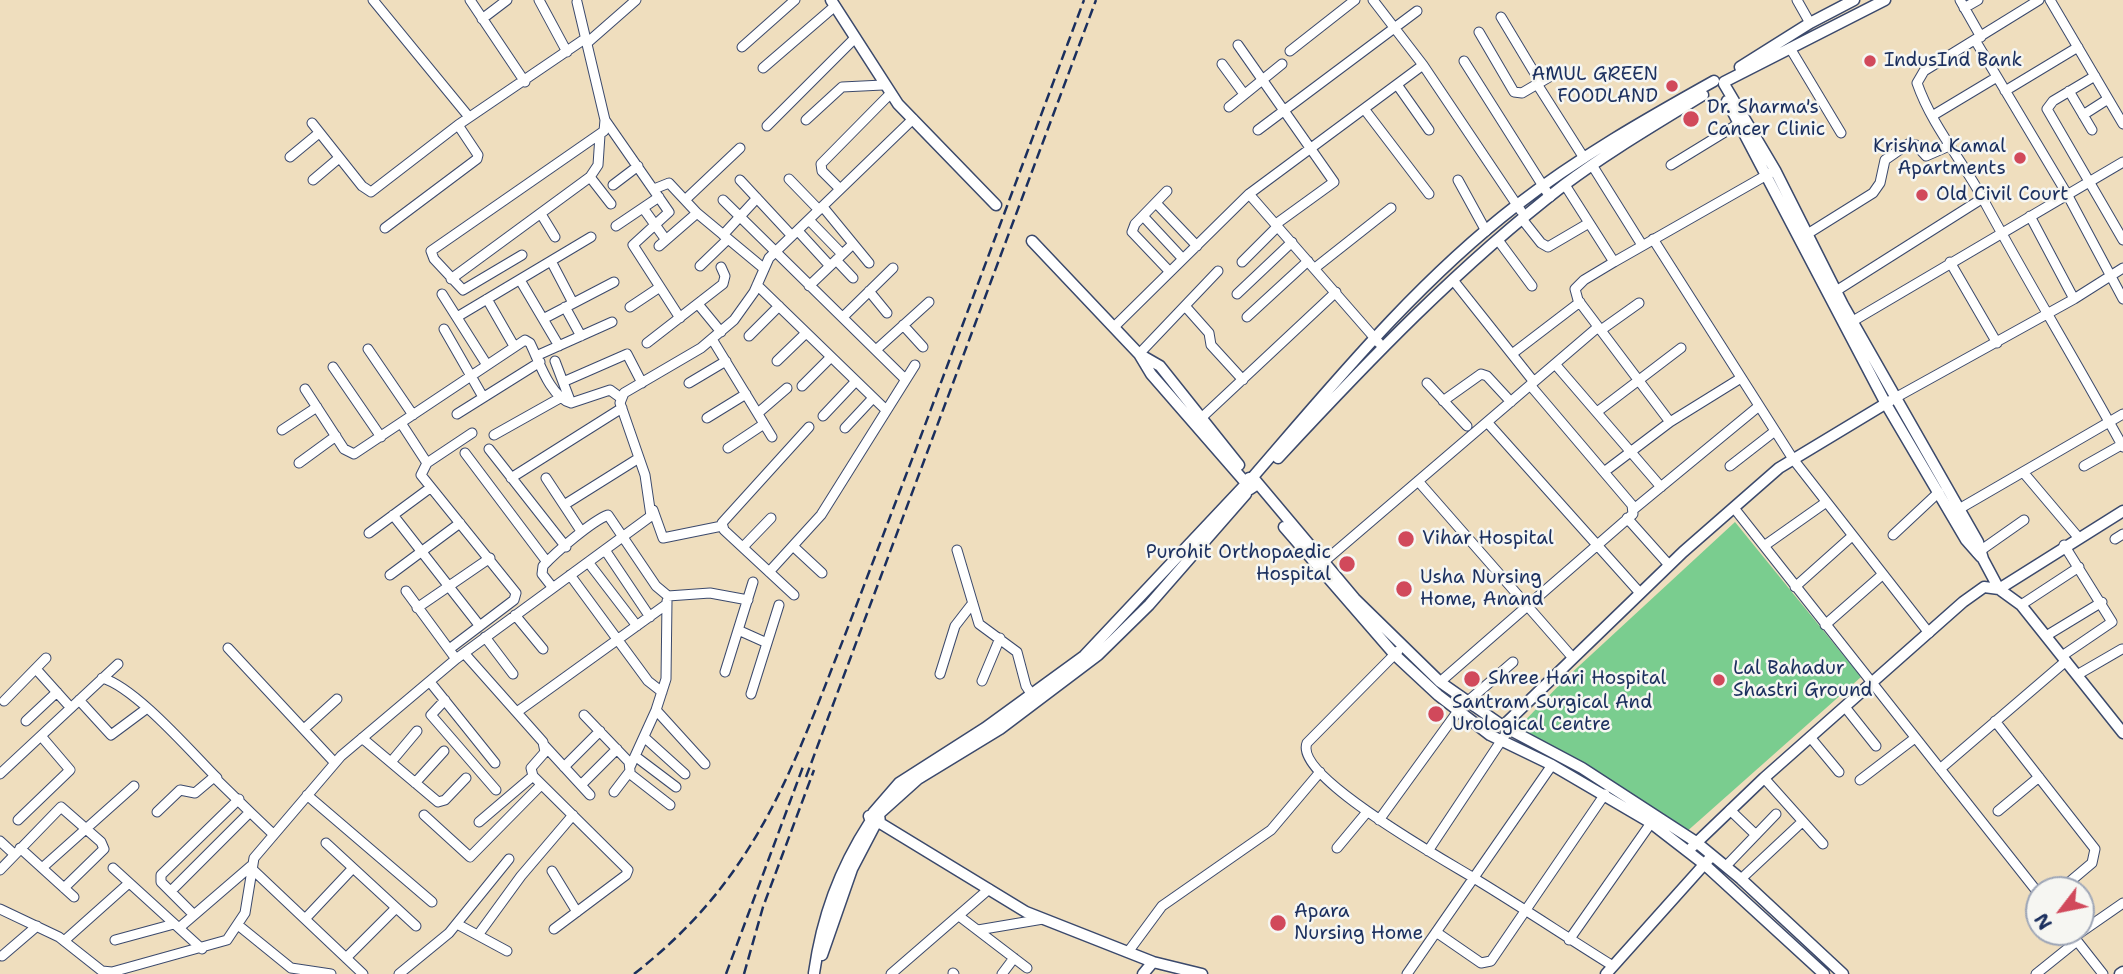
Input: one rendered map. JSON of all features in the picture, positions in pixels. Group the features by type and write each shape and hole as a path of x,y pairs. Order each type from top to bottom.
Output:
{"street":[{"path":"373,0 469,117"},
{"path":"470,0 525,82"},
{"path":"482,19 507,0"},
{"path":"539,0 567,52"},
{"path":"742,47 795,0"},
{"path":"1290,51 1355,0"},
{"path":"1373,0 1423,65 1541,243 1548,247 1589,223"},
{"path":"1797,0 1810,23"},
{"path":"814,974 852,869 875,819 918,779 1098,655 1149,605 1374,336 1486,232 1543,186 1720,83 1810,23 1854,0"},
{"path":"1720,83 1885,0"},
{"path":"1978,0 1962,4 1978,38 1997,77 2067,194 2123,299"},
{"path":"2039,0 1920,75 1917,83 1949,146 1983,198 2000,235 2123,446 2084,466"},
{"path":"2050,0 2123,124"},
{"path":"312,123 362,186 371,192 469,117 587,41 634,1"},
{"path":"522,255 466,289 460,289 431,254 433,248 600,135 606,126 577,2"},
{"path":"763,68 833,3 886,89 996,205"},
{"path":"1258,130 1417,11"},
{"path":"1500,17 1538,83 1642,245"},
{"path":"1479,32 1514,92 1522,93 1556,73"},
{"path":"767,126 855,38"},
{"path":"1238,45 1334,182 1277,225 1242,262"},
{"path":"2005,91 2078,47"},
{"path":"1790,48 1841,133"},
{"path":"1464,61 1550,197"},
{"path":"1222,64 1244,94"},
{"path":"1229,107 1282,64"},
{"path":"1114,327 1249,194 1423,65"},
{"path":"2095,76 2048,104 2047,109 2123,240"},
{"path":"1932,116 1997,77"},
{"path":"1720,83 1738,124 1809,233 1891,401 1959,509 1999,589 2021,606 2123,733"},
{"path":"1720,83 1939,492 1980,554"},
{"path":"1398,86 1429,130"},
{"path":"806,120 842,87 886,89"},
{"path":"840,189 822,170 821,164 886,89"},
{"path":"2069,91 2092,130"},
{"path":"2083,115 2108,99"},
{"path":"1365,110 1429,194"},
{"path":"621,398 721,332 746,306 757,285 762,267 777,250 913,119"},
{"path":"605,120 669,214 632,244 680,318"},
{"path":"1671,164 1738,124"},
{"path":"385,228 477,159 478,155 458,125"},
{"path":"290,157 319,133"},
{"path":"451,279 590,177 598,165 600,135"},
{"path":"1809,233 1873,193 1880,183 1885,160 1908,144 1916,145 1926,156 1949,146"},
{"path":"685,200 740,148"},
{"path":"313,180 339,158"},
{"path":"1251,483 1382,346 1452,280 1565,185 1588,162"},
{"path":"1853,321 2123,162"},
{"path":"613,185 638,166"},
{"path":"1670,422 1580,303 1576,294 1577,285 1614,261 1770,173"},
{"path":"590,177 611,204"},
{"path":"789,179 821,209 869,263"},
{"path":"740,180 795,233 836,260"},
{"path":"1458,180 1486,232"},
{"path":"616,226 642,208 669,183 697,213 762,267"},
{"path":"1565,185 1614,261"},
{"path":"1167,191 1132,232 1170,272"},
{"path":"1249,194 1382,346"},
{"path":"700,266 757,198"},
{"path":"1836,291 1983,198"},
{"path":"723,200 777,250 809,286 844,316 905,379"},
{"path":"1156,203 1197,246"},
{"path":"642,208 655,225 662,243 697,213"},
{"path":"1247,317 1312,264 1391,208"},
{"path":"541,214 555,237"},
{"path":"1143,216 1183,259"},
{"path":"2030,216 2074,299"},
{"path":"809,220 836,260 853,278"},
{"path":"457,317 591,237"},
{"path":"1653,239 1793,459 1851,537 1929,633"},
{"path":"1498,240 1532,286"},
{"path":"1032,241 1139,354 1150,374 1199,420 1320,565 1398,651 1458,711 1501,741 1552,765 1651,823 1704,864 1824,974"},
{"path":"1237,294 1292,242"},
{"path":"809,286 853,244"},
{"path":"551,261 581,336"},
{"path":"1950,262 1997,343"},
{"path":"647,343 723,284 725,276 721,267"},
{"path":"844,316 893,268"},
{"path":"1428,851 1501,741 1506,728 1573,658 1669,565 1734,508 1793,459 2074,299 2123,268"},
{"path":"1139,354 1218,271"},
{"path":"520,280 559,346"},
{"path":"1452,280 1634,509"},
{"path":"543,319 614,282"},
{"path":"757,285 885,409"},
{"path":"630,307 660,287"},
{"path":"869,291 887,313"},
{"path":"1199,420 1336,292"},
{"path":"442,294 487,365"},
{"path":"486,299 514,346"},
{"path":"877,349 929,302"},
{"path":"1512,354 1580,303"},
{"path":"1320,565 1555,364 1599,329 1639,303"},
{"path":"698,304 721,332"},
{"path":"749,335 779,306"},
{"path":"1185,306 1209,333 1211,345 1243,380"},
{"path":"457,414 559,346 612,322"},
{"path":"903,325 923,346"},
{"path":"444,329 483,397"},
{"path":"777,361 806,333"},
{"path":"712,340 772,437"},
{"path":"305,389 344,449 354,454 514,346 528,341 560,398 571,403 610,390 621,398 663,538 722,527"},
{"path":"1597,412 1681,348"},
{"path":"368,349 413,415"},
{"path":"563,382 627,354 642,383"},
{"path":"802,386 831,357"},
{"path":"555,361 571,403"},
{"path":"689,383 726,361"},
{"path":"1555,364 1661,487"},
{"path":"769,572 794,547 831,501 885,409 915,365"},
{"path":"333,367 381,437"},
{"path":"1443,401 1485,374 1511,402"},
{"path":"1605,472 1670,422 1741,378"},
{"path":"823,416 856,381"},
{"path":"1427,383 1467,426"},
{"path":"758,413 787,388"},
{"path":"707,418 746,394"},
{"path":"494,435 560,398"},
{"path":"845,428 873,398"},
{"path":"1440,682 1627,519 1634,509 1759,406"},
{"path":"282,430 317,407"},
{"path":"511,478 622,408"},
{"path":"1959,509 2123,414"},
{"path":"1487,422 1640,593"},
{"path":"401,424 427,463"},
{"path":"728,449 764,424"},
{"path":"722,527 723,521 809,427"},
{"path":"1730,466 1775,432"},
{"path":"452,646 513,600 516,593 421,475 427,463 472,433"},
{"path":"299,463 336,436"},
{"path":"489,449 566,547"},
{"path":"465,453 547,562"},
{"path":"564,505 639,458"},
{"path":"2023,472 2078,537"},
{"path":"546,478 581,531"},
{"path":"1418,481 1573,658"},
{"path":"369,533 430,488"},
{"path":"1893,535 1939,492"},
{"path":"1764,546 1825,502"},
{"path":"1734,508 2025,876"},
{"path":"115,940 177,926 194,915 251,867 273,834 335,763 362,738 460,656 647,520 653,510"},
{"path":"1687,851 1810,737 1984,587 1999,589 2064,545 2123,511"},
{"path":"393,515 478,625"},
{"path":"552,588 541,570 547,562 581,531 608,515 668,600 666,679 656,710 629,770 614,792"},
{"path":"743,547 771,518"},
{"path":"1627,519 1669,565"},
{"path":"1980,554 2024,520"},
{"path":"390,575 460,523"},
{"path":"722,527 794,595"},
{"path":"1796,587 1851,537"},
{"path":"1940,769 2064,659 2112,622 2064,545"},
{"path":"794,547 822,573"},
{"path":"605,550 650,617"},
{"path":"957,550 979,624 1017,652 1035,699"},
{"path":"417,608 490,558"},
{"path":"588,562 637,626"},
{"path":"2021,606 2079,567"},
{"path":"569,575 648,681 662,692"},
{"path":"1825,625 1882,575"},
{"path":"725,672 753,582"},
{"path":"406,591 417,608 460,656 517,712 590,795"},
{"path":"517,712 650,617 668,600 710,593 748,600"},
{"path":"2046,636 2102,602"},
{"path":"940,674 956,626 972,604"},
{"path":"751,694 779,605"},
{"path":"515,615 543,649"},
{"path":"738,630 767,642"},
{"path":"485,637 513,674"},
{"path":"982,681 1000,638"},
{"path":"228,648 335,763"},
{"path":"2077,675 2122,649"},
{"path":"1398,651 1506,728 1582,768 1696,842 1741,879 1843,974"},
{"path":"1398,651 1307,743 1306,751 1320,772 1367,812 1526,911 1609,970 1713,855"},
{"path":"4,702 46,658"},
{"path":"1466,702 1513,662"},
{"path":"0,774 118,664"},
{"path":"36,669 71,708"},
{"path":"103,678 115,682 146,709 273,834"},
{"path":"430,682 495,763"},
{"path":"26,721 57,692"},
{"path":"304,729 337,699"},
{"path":"79,700 111,735 146,709"},
{"path":"445,700 431,715 496,790"},
{"path":"1845,706 1876,746"},
{"path":"656,710 705,764"},
{"path":"1379,820 1458,711"},
{"path":"584,715 617,750 629,770 670,805"},
{"path":"1995,721 2095,849 2092,863 2077,876"},
{"path":"391,762 417,731"},
{"path":"564,767 600,732"},
{"path":"18,820 70,770 41,736"},
{"path":"644,737 685,774"},
{"path":"1810,737 1839,772"},
{"path":"1860,780 1915,737"},
{"path":"362,738 434,800 441,802 466,778"},
{"path":"544,745 545,752 531,768 533,776 628,870 626,875 554,929"},
{"path":"581,785 617,750"},
{"path":"415,783 444,751"},
{"path":"635,756 676,787"},
{"path":"1407,974 1552,765"},
{"path":"1128,952 1161,906 1271,830 1320,772"},
{"path":"480,822 533,776"},
{"path":"1998,811 2039,777"},
{"path":"157,812 180,790 195,793 212,778 217,778"},
{"path":"1764,778 1823,844"},
{"path":"424,814 470,857 541,785"},
{"path":"42,869 134,786"},
{"path":"1436,932 1486,964 1526,911 1605,794"},
{"path":"307,795 432,902"},
{"path":"194,915 162,882 161,875 239,799"},
{"path":"0,870 61,807 104,846 104,852 64,888"},
{"path":"1730,810 1756,835"},
{"path":"171,891 250,812"},
{"path":"1337,848 1367,812"},
{"path":"1726,866 1776,814"},
{"path":"478,935 521,876 573,815"},
{"path":"875,819 1043,919 1153,962 1202,974"},
{"path":"1741,879 1802,822"},
{"path":"1569,940 1651,823"},
{"path":"0,841 42,869 74,897"},
{"path":"326,843 416,926"},
{"path":"399,974 442,940 509,859"},
{"path":"251,867 363,974"},
{"path":"2,912 37,926 64,941 102,971 112,972 227,940 245,913 251,867"},
{"path":"113,868 202,949"},
{"path":"305,919 353,868"},
{"path":"552,871 578,912"},
{"path":"64,941 129,883"},
{"path":"891,974 989,889"},
{"path":"2095,922 2123,903"},
{"path":"346,958 396,908"},
{"path":"959,916 1027,968"},
{"path":"978,930 1043,919"},
{"path":"457,924 508,951"},
{"path":"238,925 291,968 331,974"},
{"path":"2,956 37,926"},
{"path":"2036,974 2065,946"},
{"path":"2081,946 2103,974"},
{"path":"1002,974 1014,958"},
{"path":"1143,974 1153,962"}],"green space":[{"path":"1735,522 1861,677 1684,834 1512,734 1566,678"}],"railway":[{"path":"634,974 673,940 735,869 780,792 856,606 1084,0"},
{"path":"806,777 1096,0"},
{"path":"726,974 804,764"},
{"path":"744,974 763,907 814,770"}],"place":[{"name":"IndusInd Bank","path":"1870,61"},
{"name":"AMUL GREEN FOODLAND","path":"1672,86"},
{"name":"Dr. Sharma's Cancer Clinic","path":"1691,119"},
{"name":"Krishna Kamal Apartments","path":"2020,158"},
{"name":"Old Civil Court","path":"1922,195"},
{"name":"Vihar Hospital","path":"1406,539"},
{"name":"Purohit Orthopaedic Hospital","path":"1347,564"},
{"name":"Usha Nursing Home, Anand","path":"1404,589"},
{"name":"Shree Hari Hospital","path":"1472,679"},
{"name":"Lal Bahadur Shastri Ground","path":"1719,680"},
{"name":"Santram Surgical And Urological Centre","path":"1436,714"},
{"name":"Apara Nursing Home","path":"1278,923"}]}
